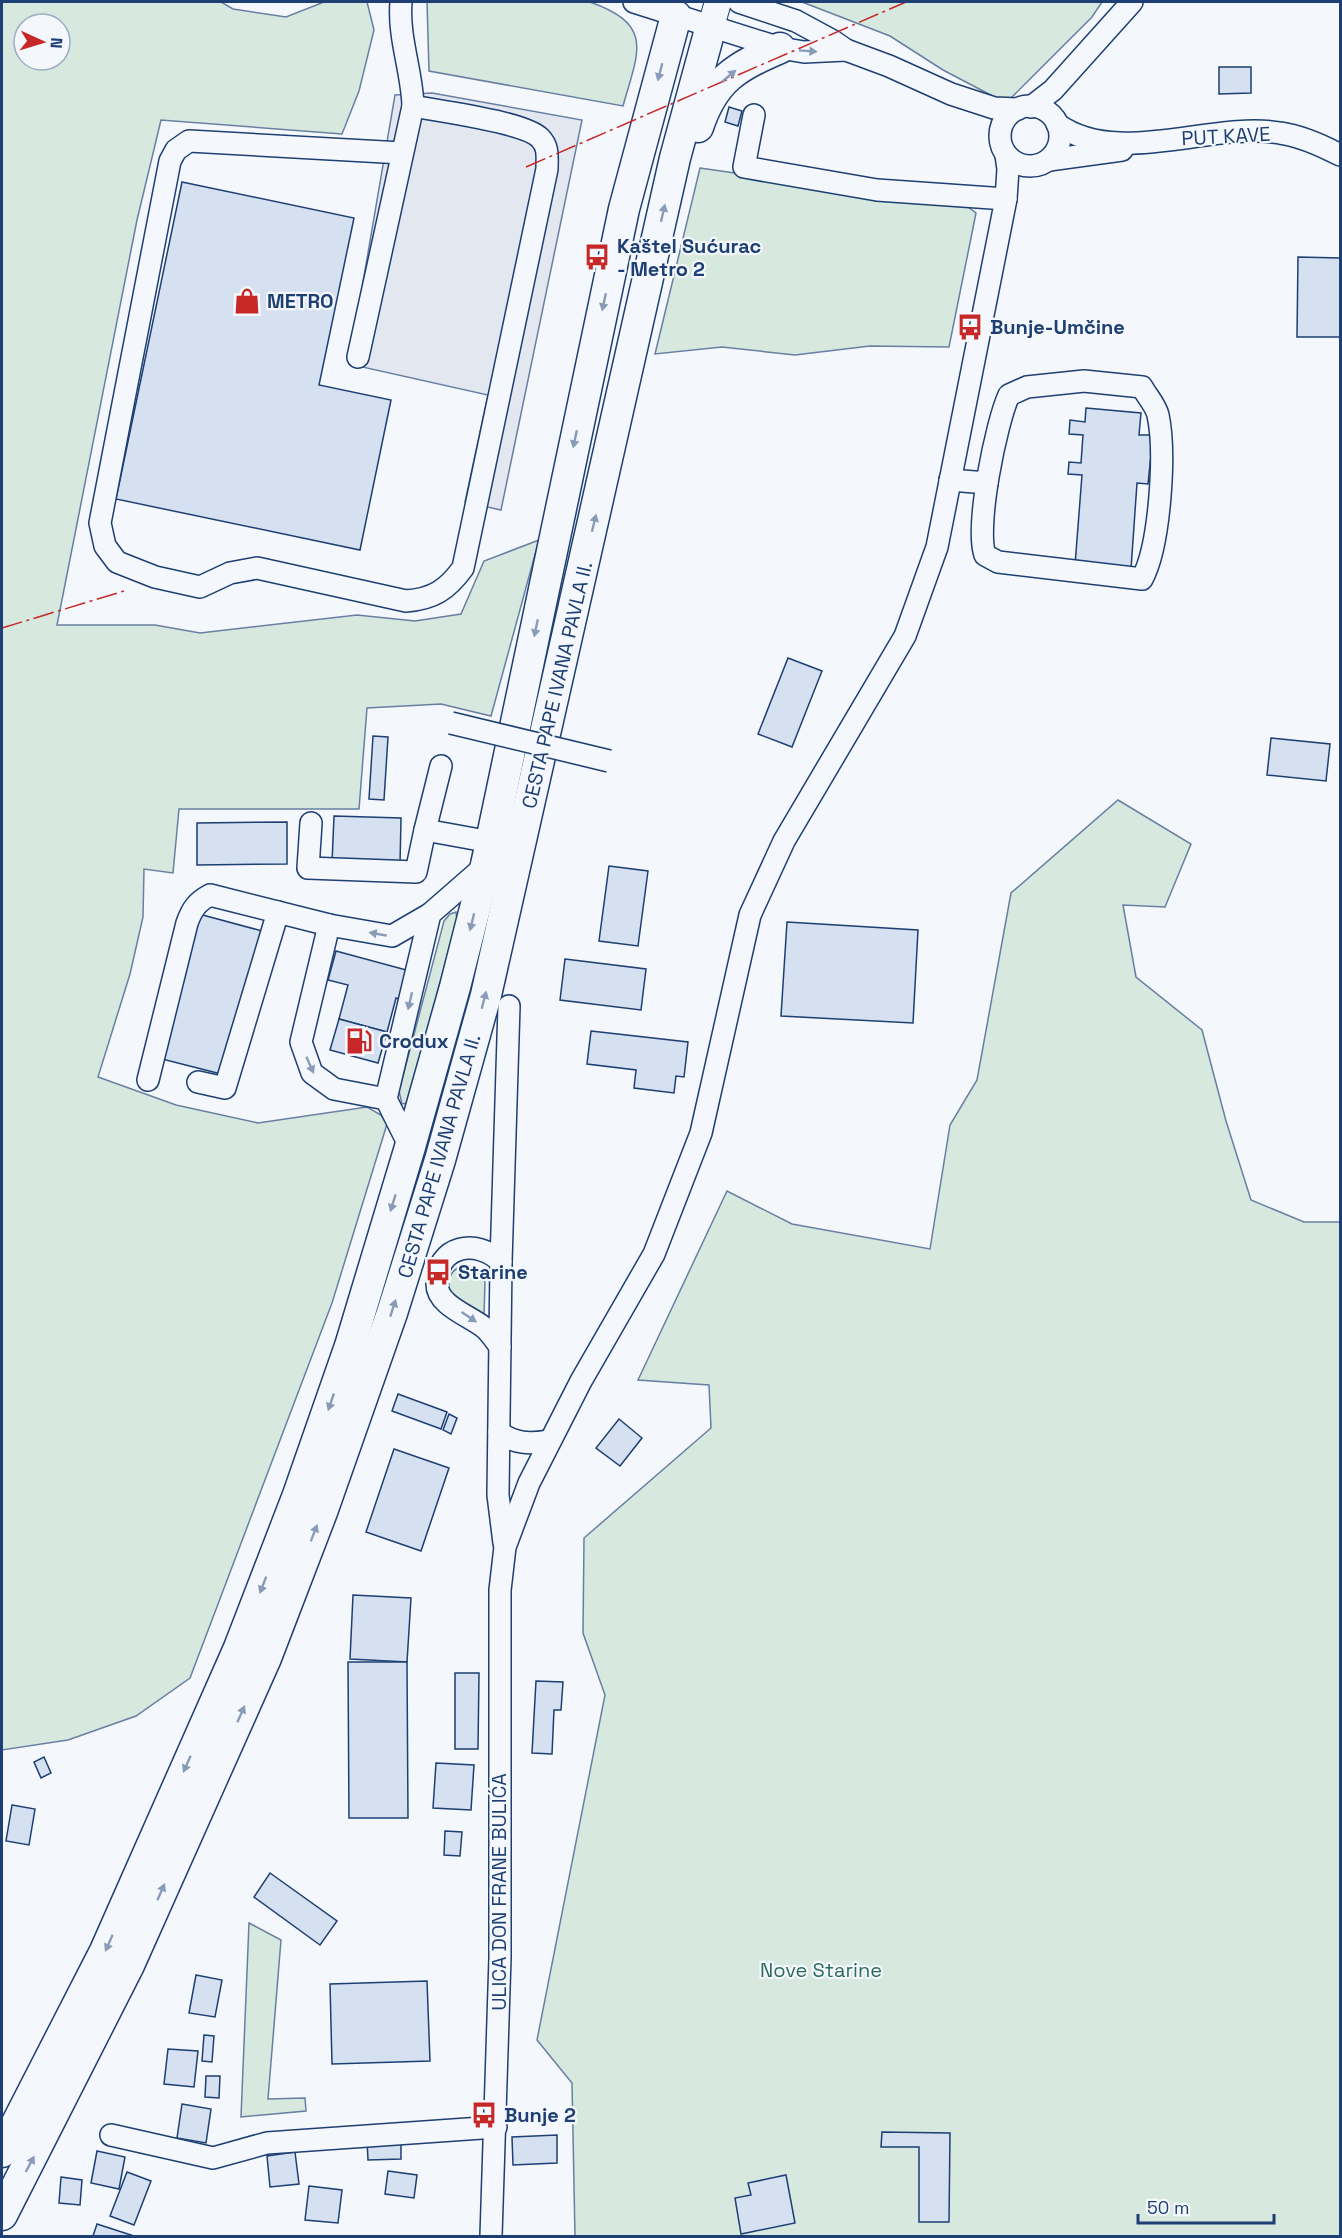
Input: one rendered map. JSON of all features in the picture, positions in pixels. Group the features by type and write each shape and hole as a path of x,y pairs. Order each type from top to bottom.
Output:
{"highway":[{"name":"CESTA PAPE IVANA PAVLA II.","path":"2,2152 105,1951 239,1648 298,1494 350,1346 410,1147 489,854 624,209 678,9"},
{"name":"CESTA PAPE IVANA PAVLA II.","path":"2,2216 129,1965 266,1658 374,1363 440,1160 486,995 675,158 714,14"},
{"path":"675,158 696,132 713,92 727,76 780,48"}],"street":[{"path":"358,357 413,106 411,80 402,38 401,2"},
{"path":"634,2 714,14 780,48 804,52 846,50"},
{"path":"739,2 796,21 846,50 889,66 951,94 994,108 1047,111 1055,120"},
{"path":"505,1547 514,1519 548,1441 654,1254 701,1133 750,915 784,841 905,636 937,547 1006,200 1003,146 1005,120 1042,100 1132,2"},
{"path":"1006,200 1059,143 1055,120 1059,93 1070,72"},
{"path":"951,94 1022,165 1040,163"},
{"path":"402,153 189,141 176,150 170,161 100,523 105,546 117,562 155,577 200,587 230,573 257,568 406,601 428,599 435,595 450,586 463,568 542,190 547,147 539,136 522,128 413,106"},
{"path":"754,116 744,167 877,190 1006,200"},
{"name":"PUT KAVE","path":"1055,120 1071,134 1089,140 1143,142 1216,133 1278,132 1318,144 1341,155"},
{"name":"PUT KAVE","path":"1040,163 1063,156 1105,154 1143,142"},
{"path":"1084,381 1142,387 1157,413 1162,452 1159,496 1150,564 1142,579 998,562 985,555 981,544 987,483 1005,402 1009,394 1026,387 1084,381"},
{"path":"950,480 987,483"},
{"path":"451,723 609,761"},
{"path":"311,823 308,868 416,872 441,766"},
{"path":"148,1080 192,908 210,895 329,925 392,936 430,914 489,854 425,830"},
{"path":"198,1082 225,1088 278,912"},
{"path":"410,1147 386,1099 430,914"},
{"path":"329,925 301,1042 312,1073 334,1089 386,1099"},
{"path":"505,1547 499,1520 499,1431 501,1262 509,1006"},
{"path":"500,1347 487,1329 441,1299 436,1286 443,1258 452,1250 467,1246 473,1247 493,1253 501,1262"},
{"path":"499,1431 508,1439 520,1442 548,1441"},
{"name":"ULICA DON FRANE BULIĆA","path":"486,2235 496,2127 500,1958 500,1590 505,1547"},
{"path":"111,2135 213,2158 267,2143 496,2127"}],"green space":[{"path":"2,2 221,2 233,9 286,17 324,2 367,2 374,30 359,91 342,134 161,120 137,220 57,625 155,625 200,633 357,615 415,621 461,614 484,561 539,540 491,716 441,704 367,708 359,809 179,809 173,873 144,869 143,917 130,974 98,1077 176,1105 258,1123 367,1107 381,1115 387,1124 332,1303 190,1678 136,1716 68,1740 2,1750"},
{"path":"427,2 590,2 611,11 625,20 633,31 636,42 633,70 623,106 429,71"},
{"path":"802,2 1102,2 1092,17 1006,103 943,70 890,36"},
{"path":"700,168 968,207 976,213 949,347 870,346 795,355 722,347 655,354"},
{"name":"Nove Starine","path":"1118,800 1191,844 1165,907 1123,905 1136,977 1202,1030 1226,1121 1251,1200 1304,1222 1340,1222 1340,2236 575,2236 572,2083 537,2040 605,1695 583,1633 584,1538 711,1428 709,1385 638,1380 727,1191 792,1224 930,1249 950,1125 977,1080 1011,893"},
{"path":"456,912 457,919 408,1103 402,1104 399,1091 444,921 450,914"},
{"path":"462,1266 473,1267 485,1282 484,1315 449,1295 451,1274"},
{"path":"249,1923 281,1940 268,2099 305,2098 306,2111 241,2117"}],"shaded area":[{"path":"432,93 582,120 501,510 465,502 488,395 349,364 395,95"}],"building":[{"path":"1219,67 1251,67 1251,93 1219,94"},
{"path":"729,107 742,111 738,126 725,122"},
{"name":"METRO","path":"182,182 354,218 319,385 391,400 360,550 116,499"},
{"path":"1298,257 1340,258 1340,337 1297,337"},
{"path":"1086,408 1141,413 1139,435 1153,435 1148,484 1137,483 1131,569 1075,565 1082,475 1068,474 1069,462 1081,463 1083,435 1069,434 1070,420 1085,422"},
{"path":"788,658 822,671 792,747 758,734"},
{"path":"373,736 388,737 384,800 369,799"},
{"path":"1271,738 1330,744 1326,781 1267,775"},
{"path":"334,816 401,818 400,865 332,863"},
{"path":"287,822 287,864 197,865 197,823"},
{"path":"609,866 648,871 638,946 599,941"},
{"path":"199,914 262,931 225,1075 162,1059"},
{"path":"787,922 918,930 913,1023 781,1016"},
{"path":"336,951 410,971 402,1000 396,998 387,1032 339,1019 348,985 328,980"},
{"path":"565,959 646,969 641,1010 560,1000"},
{"name":"Crodux","path":"339,1019 387,1032 378,1063 330,1050"},
{"path":"591,1031 688,1042 684,1077 676,1076 674,1093 634,1088 636,1070 587,1064"},
{"path":"398,1394 447,1412 441,1429 392,1411"},
{"path":"449,1414 457,1418 451,1434 443,1430"},
{"path":"619,1419 642,1438 620,1466 596,1448"},
{"path":"394,1449 449,1468 421,1551 366,1532"},
{"path":"353,1595 411,1598 407,1662 350,1659"},
{"path":"348,1662 407,1662 408,1818 349,1818"},
{"path":"455,1673 479,1673 478,1749 455,1749"},
{"path":"536,1681 563,1682 561,1710 554,1710 552,1754 532,1753"},
{"path":"44,1757 51,1773 41,1778 34,1762"},
{"path":"436,1763 474,1765 471,1810 433,1808"},
{"path":"12,1805 35,1809 29,1845 6,1841"},
{"path":"445,1831 462,1832 460,1856 444,1855"},
{"path":"270,1873 337,1921 320,1945 254,1897"},
{"path":"196,1975 222,1980 215,2017 189,2013"},
{"path":"427,1981 430,2061 332,2064 330,1984"},
{"path":"204,2035 214,2036 212,2062 202,2061"},
{"path":"168,2049 198,2051 194,2087 164,2084"},
{"path":"206,2076 220,2076 219,2098 205,2097"},
{"path":"182,2104 211,2109 206,2143 177,2138"},
{"path":"882,2132 950,2133 949,2222 919,2222 919,2147 881,2147"},
{"path":"557,2135 557,2163 513,2165 512,2137"},
{"path":"401,2139 401,2159 368,2160 367,2140"},
{"path":"97,2151 125,2157 119,2189 91,2183"},
{"path":"295,2152 299,2184 270,2187 267,2156"},
{"path":"388,2171 417,2175 414,2198 385,2194"},
{"path":"127,2172 151,2181 134,2225 110,2216"},
{"path":"786,2175 795,2223 741,2234 735,2198 751,2195 748,2183"},
{"path":"61,2177 82,2180 80,2205 59,2203"},
{"path":"309,2186 342,2190 338,2223 305,2220"},
{"path":"97,2224 134,2236 93,2236"}],"power":[{"path":"526,167 906,2"},
{"path":"2,628 124,591"}],"place":[{"name":"Kaštel Sućurac - Metro 2","path":"597,257"},
{"name":"METRO","path":"247,301"},
{"name":"Bunje-Umčine","path":"970,327"},
{"name":"Crodux","path":"359,1041"},
{"name":"Starine","path":"438,1272"},
{"name":"Bunje 2","path":"484,2115"}]}
